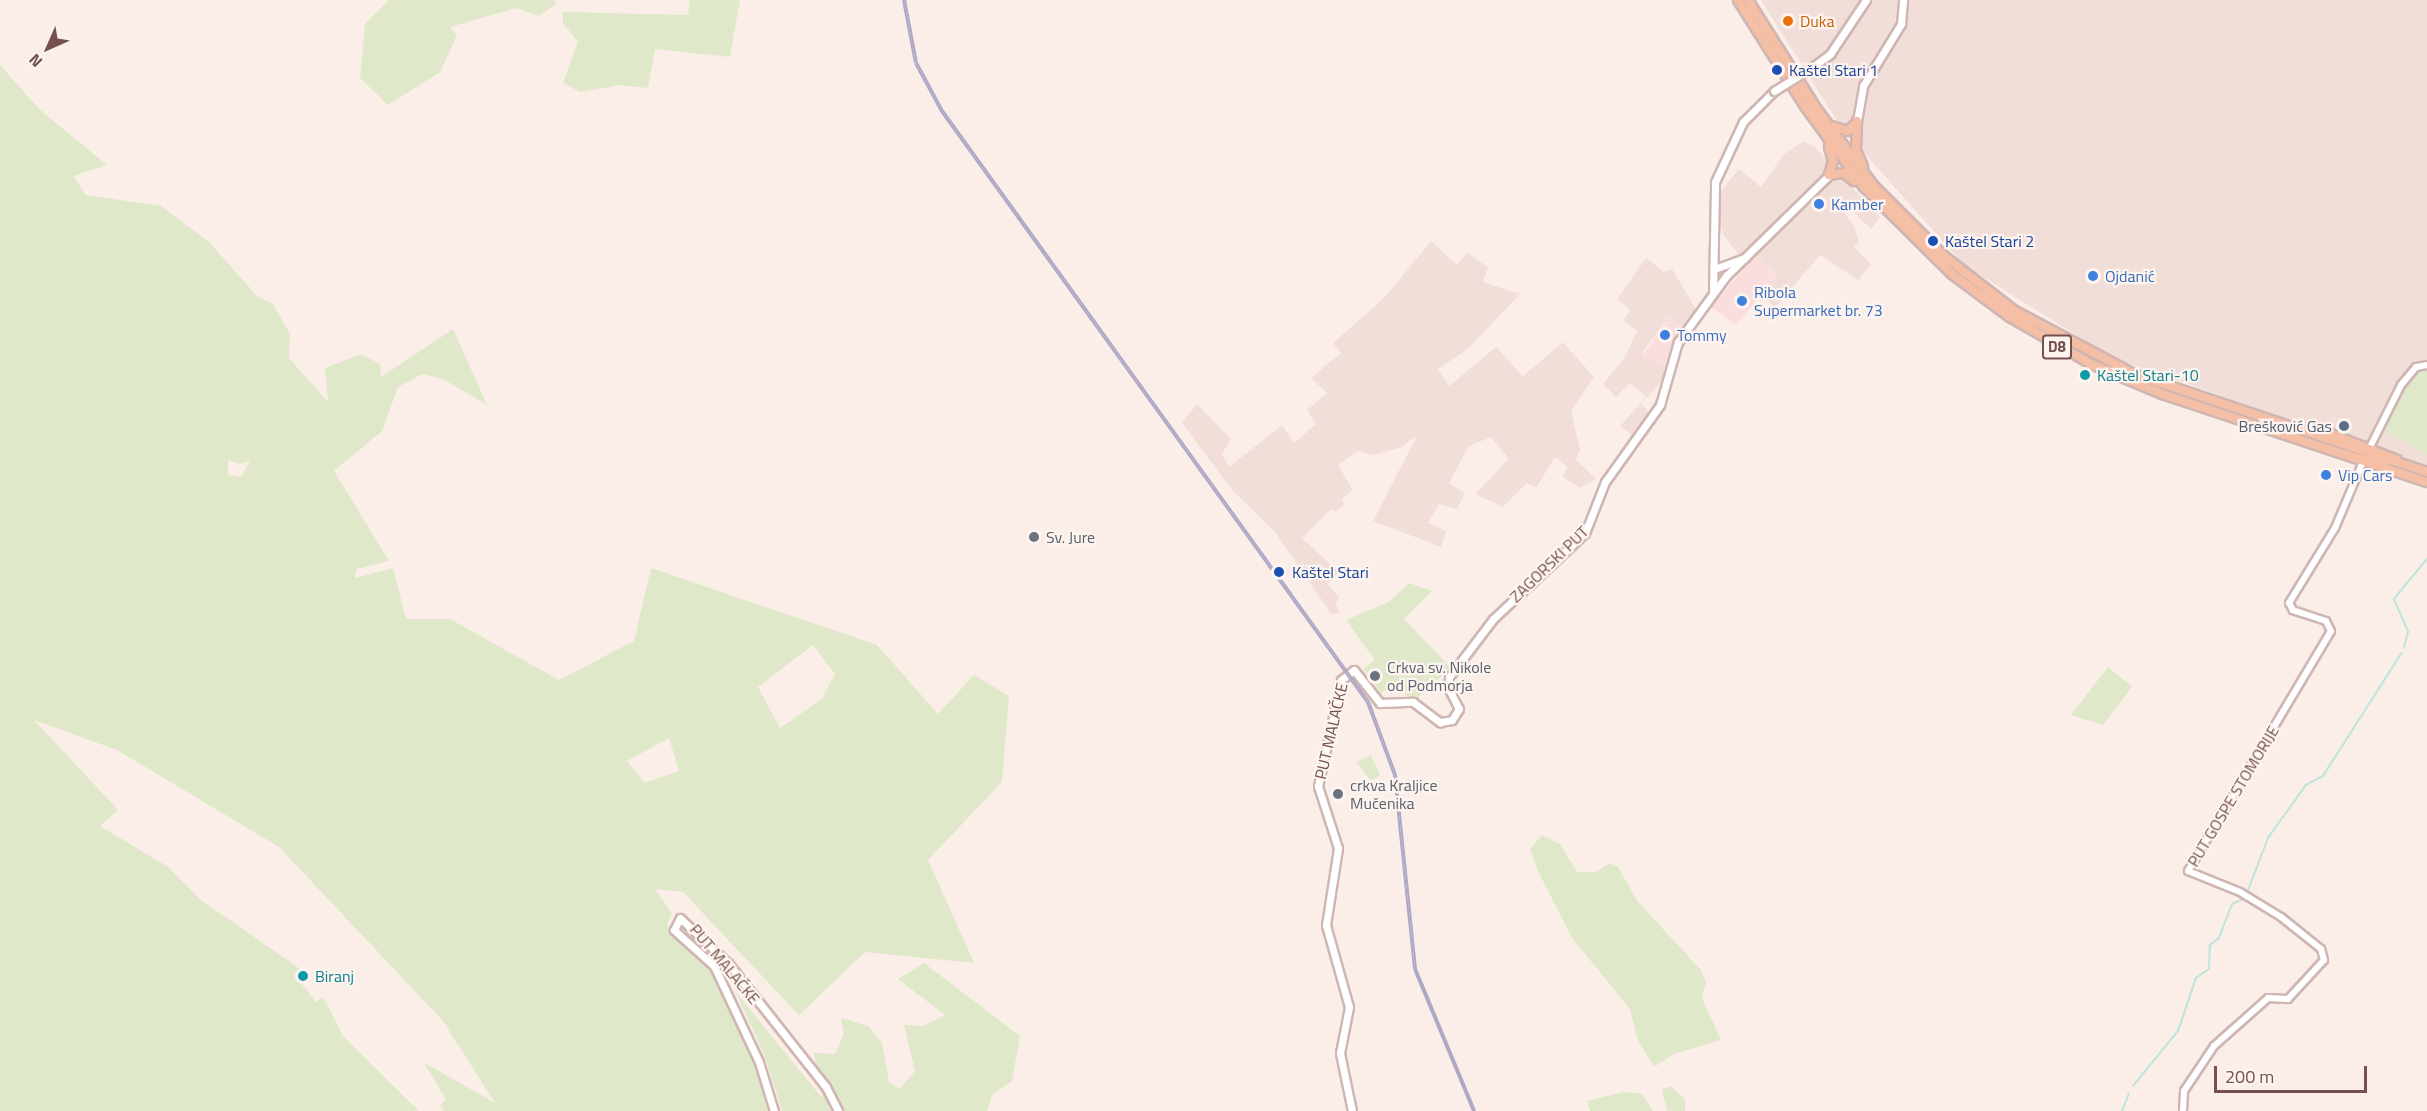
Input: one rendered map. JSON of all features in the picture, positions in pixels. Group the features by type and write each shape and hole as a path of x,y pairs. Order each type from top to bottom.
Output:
{"main road":[{"name":"D8","path":"1738,0 1827,140 1864,187 1952,274 2057,347 2162,394 2338,449 2427,482"},
{"name":"D8","path":"1748,0 1818,111 1874,186 1962,272 2051,332 2169,387 2427,472"},
{"path":"1874,186 1856,155 1857,122 1866,77 1902,24 1904,11 1899,0"},
{"path":"1712,294 1717,277 1713,194 1722,162 1743,122 1774,91 1830,54 1866,1"},
{"path":"1818,111 1841,132 1857,122"},
{"path":"1712,294 1726,276 1829,175 1833,161 1827,140"},
{"path":"1829,175 1844,173 1864,187"},
{"path":"1717,267 1749,255"},
{"path":"1717,277 1726,276"},
{"name":"ZAGORSKI PUT","path":"1354,670 1380,703 1421,705 1440,722 1457,716 1449,677 1493,619 1590,525 1605,482 1660,405 1671,353 1712,294"},
{"path":"2310,432 2371,445 2398,461"},
{"path":"2338,449 2362,464 2387,466"},
{"name":"PUT MALAČKE","path":"1352,1111 1340,1053 1349,1007 1326,925 1338,848 1318,786 1338,688 1354,670"},
{"name":"PUT MALAČKE","path":"774,1111 759,1062 724,986 702,951 674,930 680,918 728,963 826,1087 838,1111"}],"street":[{"path":"2371,445 2402,384 2416,367 2427,365"},
{"name":"PUT GOSPE STOMORIJE","path":"2183,1111 2184,1091 2214,1046 2268,998 2288,999 2324,960 2321,949 2282,918 2240,892 2188,872 2331,631 2326,621 2293,610 2289,603 2335,528 2362,464"}],"shaded area":[{"path":"1761,0 2427,0 2427,468 2111,357 1964,265 1841,127"},
{"path":"1803,141 1815,147 1880,217 1871,229 1849,208 1843,211 1854,226 1859,242 1854,247 1871,264 1858,280 1820,255 1775,308 1762,295 1777,276 1750,249 1740,257 1722,233 1719,193 1739,169 1761,187 1784,154"},
{"path":"1431,241 1457,265 1467,253 1488,267 1483,282 1520,294 1468,349 1438,369 1449,386 1496,347 1523,376 1563,342 1594,377 1571,411 1580,449 1576,460 1596,479 1580,488 1563,477 1567,467 1555,457 1536,488 1527,483 1503,507 1475,494 1509,459 1491,437 1469,446 1449,483 1465,493 1457,509 1439,504 1428,523 1446,531 1441,547 1373,521 1417,436 1400,448 1372,455 1358,451 1338,465 1353,490 1342,499 1344,505 1335,512 1331,509 1302,538 1340,573 1327,584 1339,597 1335,603 1340,612 1332,615 1275,532 1232,490 1182,423 1197,404 1231,439 1222,454 1229,467 1282,425 1294,443 1316,424 1307,410 1327,393 1311,378 1341,353 1333,343 1385,297"},
{"path":"1756,254 1777,277 1736,325 1711,307"},
{"path":"1646,258 1664,272 1672,269 1697,311 1684,329 1670,316 1644,350 1642,356 1665,365 1662,381 1641,404 1652,415 1634,437 1620,426 1646,397 1630,383 1616,397 1603,384 1625,357 1637,331 1623,321 1630,310 1617,299"},
{"path":"1670,316 1684,329 1665,365 1642,356"}],"green space":[{"path":"389,0 554,0 556,4 539,16 516,8 450,27 457,36 440,72 388,105 360,78 365,24"},
{"path":"690,0 740,0 730,57 655,49 648,88 620,85 580,92 563,83 578,42 563,23 563,12 688,15"},
{"path":"0,65 39,109 107,165 73,176 86,195 161,206 210,243 258,297 273,304 290,334 289,358 328,402 325,368 361,354 380,364 381,377 453,329 487,405 443,379 422,374 398,387 382,431 334,471 389,561 356,569 355,578 393,568 406,619 450,619 559,680 634,641 651,568 877,645 938,714 974,675 1009,696 1002,782 928,860 974,963 865,952 799,1015 683,892 655,889 672,913 667,924 672,935 707,962 757,1069 768,1111 444,1111 440,1106 446,1099 423,1062 495,1103 443,1021 279,847 117,750 34,720 118,810 100,826 168,867 201,900 303,971 297,978 316,1002 323,997 343,1036 419,1111 0,1111","holes":["228,460 239,464 250,461 241,477 228,475","813,645 835,674 822,699 780,728 758,687","669,738 679,771 645,783 627,761"]},
{"path":"2419,367 2427,367 2427,455 2381,429"},
{"path":"1409,583 1432,591 1404,619 1451,668 1418,697 1408,698 1397,683 1381,693 1363,669 1375,660 1346,620 1389,602"},
{"path":"2108,667 2132,687 2103,725 2071,715"},
{"path":"1371,755 1380,775 1371,781 1357,762"},
{"path":"1542,835 1560,844 1577,872 1596,872 1610,863 1618,867 1638,902 1701,970 1706,982 1702,998 1721,1040 1674,1054 1654,1067 1638,1040 1630,1009 1572,938 1538,871 1530,849"},
{"path":"924,963 1020,1036 1012,1081 992,1095 987,1111 782,1111 764,1054 735,991 823,1099 814,1053 835,1054 844,1033 841,1018 868,1026 882,1043 889,1082 900,1089 915,1071 904,1025 923,1026 945,1015 898,979"},
{"path":"1671,1086 1685,1099 1685,1111 1667,1111 1662,1089"},
{"path":"1624,1092 1642,1094 1653,1111 1590,1111 1587,1101"}],"waterway":[{"path":"2404,647 2408,632 2394,599 2427,559"},
{"path":"2247,893 2268,838 2306,785 2323,776 2401,654"},
{"path":"2133,1086 2178,1031 2196,978 2209,969 2210,945 2219,938 2232,904 2243,899"},
{"path":"2122,1111 2129,1094"}],"railway":[{"path":"904,0 916,63 942,111 1368,702 1395,775 1415,969 1474,1111"}],"place":[{"name":"Duka","path":"1788,21"},
{"name":"Kaštel Stari 1","path":"1777,70"},
{"name":"Kamber","path":"1819,204"},
{"name":"Kaštel Stari 2","path":"1933,241"},
{"name":"Ojdanić","path":"2093,276"},
{"name":"Ribola Supermarket br. 73","path":"1742,301"},
{"name":"Tommy","path":"1665,335"},
{"name":"Kaštel Stari-10","path":"2085,375"},
{"name":"Brešković Gas","path":"2344,426"},
{"name":"Vip Cars","path":"2326,475"},
{"name":"Sv. Jure","path":"1034,537"},
{"name":"Kaštel Stari","path":"1279,572"},
{"name":"Crkva sv. Nikole od Podmorja","path":"1375,676"},
{"name":"crkva Kraljice Mučenika","path":"1338,794"},
{"name":"Biranj","path":"303,976"}]}
